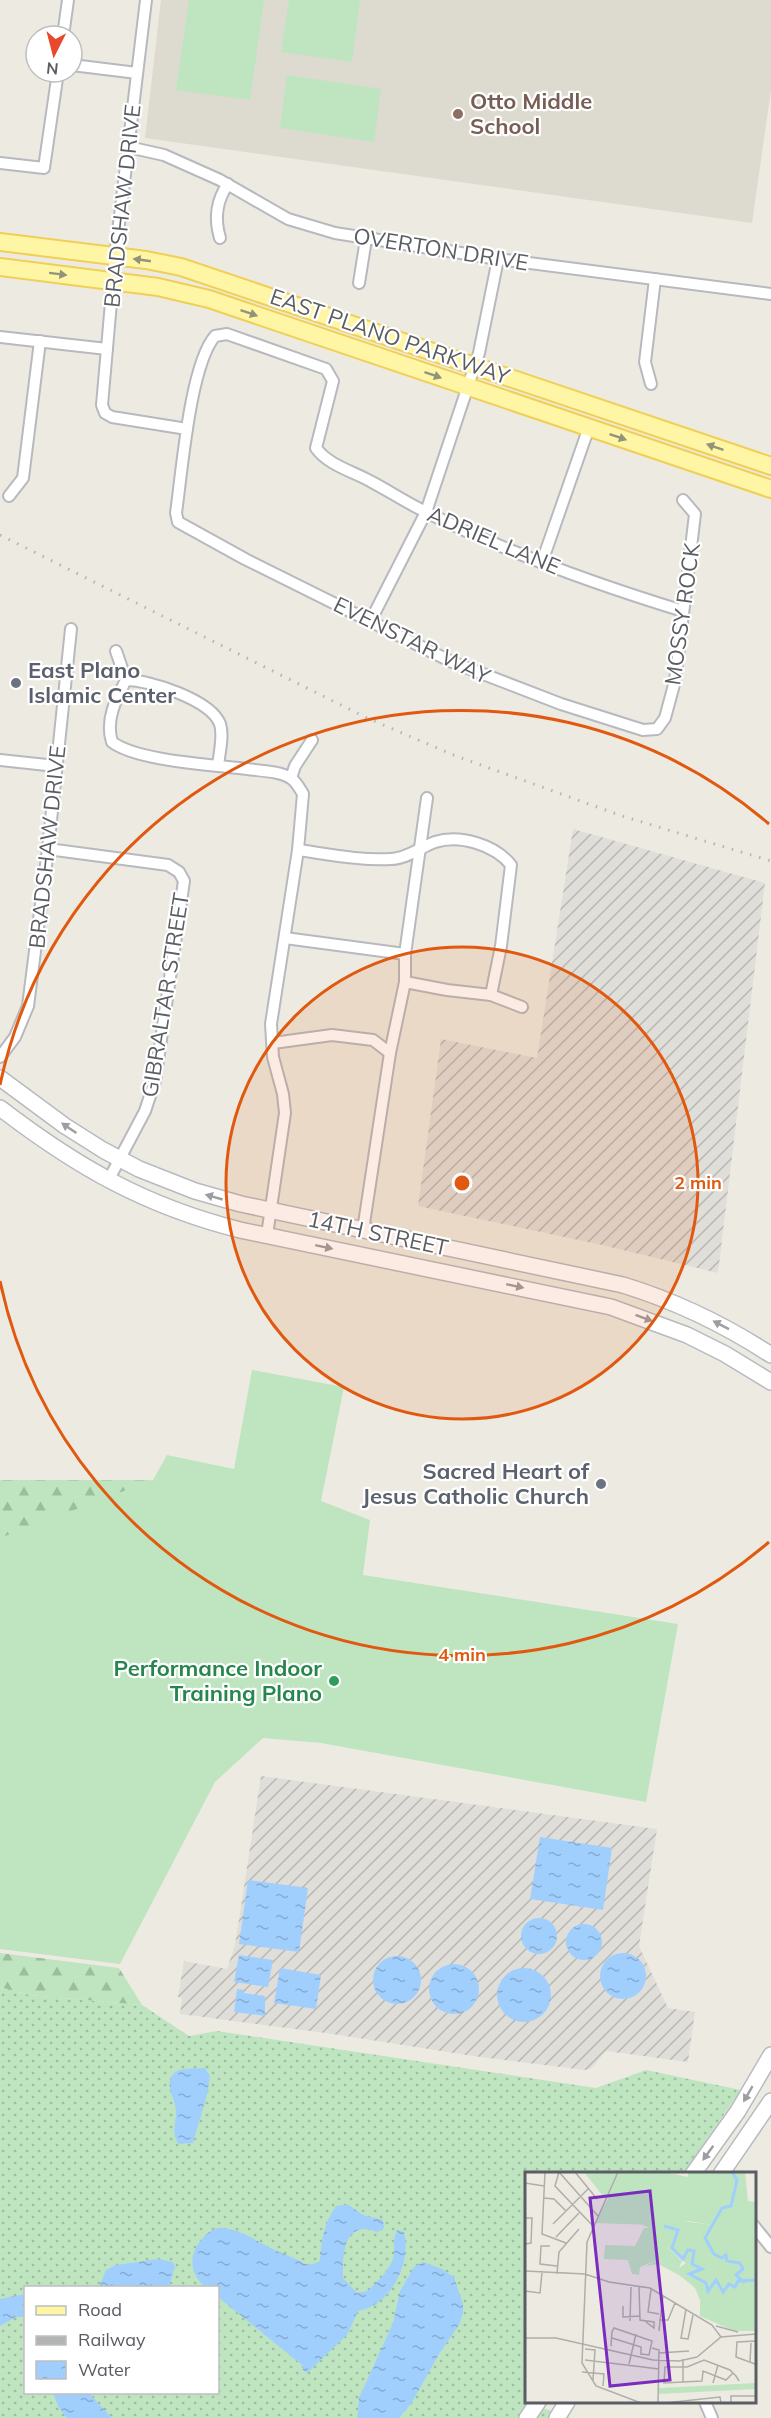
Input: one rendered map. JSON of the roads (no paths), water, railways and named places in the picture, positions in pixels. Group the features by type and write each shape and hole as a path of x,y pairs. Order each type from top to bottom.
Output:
{"main road":[{"name":"EAST PLANO PARKWAY","path":"0,242 115,256 181,267 771,465"},
{"name":"EAST PLANO PARKWAY","path":"0,267 158,287 209,299 767,487"},
{"name":"14TH STREET","path":"0,1078 65,1126 119,1159 195,1191 271,1210 594,1278 665,1300 706,1318 765,1351"},
{"name":"14TH STREET","path":"0,1108 48,1144 108,1181 189,1215 267,1235 588,1301 668,1326 707,1344 771,1382"},
{"path":"469,1277 475,1253"},
{"path":"588,1301 594,1278"},
{"path":"746,1366 765,1351"},
{"path":"694,2172 738,2111 771,2055"},
{"path":"722,2172 771,2101"},
{"path":"527,2418 537,2403"},
{"path":"557,2418 566,2403"}],"street":[{"path":"65,24 68,0"},
{"name":"BRADSHAW DRIVE","path":"146,0 115,256 102,396 105,413 121,420 187,429"},
{"path":"84,66 137,73"},
{"path":"0,163 44,168 56,84"},
{"name":"OVERTON DRIVE","path":"128,147 164,155 228,184 288,219 366,239 498,259 771,294"},
{"path":"220,238 216,224 217,208 220,196 228,184"},
{"path":"359,283 366,239"},
{"path":"371,620 426,512 476,366 485,334 498,259"},
{"path":"651,384 645,362 655,279"},
{"name":"ADRIEL LANE","path":"187,429 199,371 208,344 215,336 227,334 326,369 333,381 316,448 323,457 426,512 542,562 631,595 683,611"},
{"path":"0,337 108,349"},
{"path":"9,496 23,478 40,341"},
{"path":"542,562 589,427"},
{"name":"EVENSTAR WAY","path":"187,429 176,513 178,522 452,662 607,720 643,730 657,729"},
{"path":"767,487 771,465"},
{"name":"MOSSY ROCK","path":"657,729 665,718 675,681 695,514 683,500"},
{"name":"BRADSHAW DRIVE","path":"0,1057 15,1037 28,1006 48,849 71,629"},
{"path":"116,651 126,680 116,698 109,721 112,742 134,754 278,774 291,778 303,794 298,850 271,1024 273,1057 283,1094 285,1113 267,1235"},
{"path":"126,680 141,680 168,688 210,712 220,723 218,766"},
{"path":"291,778 295,766 312,740"},
{"path":"0,760 56,766"},
{"path":"363,1230 390,1053 405,982 405,954 427,798"},
{"path":"298,850 393,860 436,842 460,841 495,849 511,865 501,946 491,995"},
{"name":"GIBRALTAR STREET","path":"48,849 168,865 179,872 184,881 154,1081 145,1111 108,1181"},
{"path":"285,938 405,954"},
{"path":"405,982 491,995 522,1007"},
{"path":"273,1043 332,1035 373,1040 390,1053"},
{"path":"756,2228 771,2247"},
{"path":"705,2403 712,2418"}],"water":[{"path":"540,1837 612,1848 603,1910 530,1899"},
{"path":"248,1880 308,1888 299,1952 239,1944"},
{"path":"539,1918 552,1923 557,1936 552,1949 539,1954 526,1949 521,1936 526,1923"},
{"path":"584,1924 597,1929 602,1942 597,1955 584,1960 571,1955 566,1942 571,1929"},
{"path":"623,1953 639,1960 646,1976 639,1992 623,1999 607,1992 600,1976 607,1960"},
{"path":"239,1955 273,1960 268,1987 234,1982"},
{"path":"392,1956 402,1956 417,1966 421,1980 420,1989 411,2000 402,2004 392,2004 377,1994 373,1985 373,1975 383,1960"},
{"path":"454,1964 472,1971 479,1989 472,2007 454,2014 436,2007 429,1989 436,1971"},
{"path":"280,1968 321,1975 316,2009 274,2003"},
{"path":"524,1968 534,1970 543,1976 549,1985 551,1995 549,2005 543,2014 534,2020 524,2022 514,2020 505,2014 499,2005 497,1995 499,1985 505,1976 514,1970"},
{"path":"237,1989 244,1990 244,1993 265,1996 265,2016 234,2012"},
{"path":"205,2068 210,2076 207,2095 193,2143 179,2144 175,2133 176,2109 171,2093 171,2078 174,2073 184,2069"},
{"path":"349,2205 363,2215 383,2220 384,2228 378,2232 364,2229 356,2231 347,2241 343,2278 357,2293 367,2291 387,2270 394,2255 397,2230 404,2232 405,2256 402,2269 389,2292 380,2301 358,2311 347,2335 307,2373 303,2370 302,2365 219,2298 219,2286 204,2286 200,2282 193,2270 193,2257 198,2244 205,2236 214,2229 223,2228 243,2234 305,2264 313,2264 320,2261 324,2232 336,2206"},
{"path":"158,2259 173,2262 175,2267 169,2286 99,2286 106,2270 116,2265"},
{"path":"423,2262 442,2269 454,2277 463,2304 459,2325 439,2354 411,2404 399,2418 357,2418 359,2398 393,2323 400,2291 414,2267"},
{"path":"24,2294 24,2317 16,2317 0,2326 0,2299"},
{"path":"53,2394 90,2394 112,2418 67,2418 59,2408"}],"railway":[{"path":"0,535 367,718 456,756 622,816 771,861"}],"place":[{"name":"Otto Middle School","path":"458,114"},
{"name":"East Plano Islamic Center","path":"16,683"},
{"name":"Sacred Heart of Jesus Catholic Church","path":"601,1484"},
{"name":"Performance Indoor Training Plano","path":"334,1681"}]}
